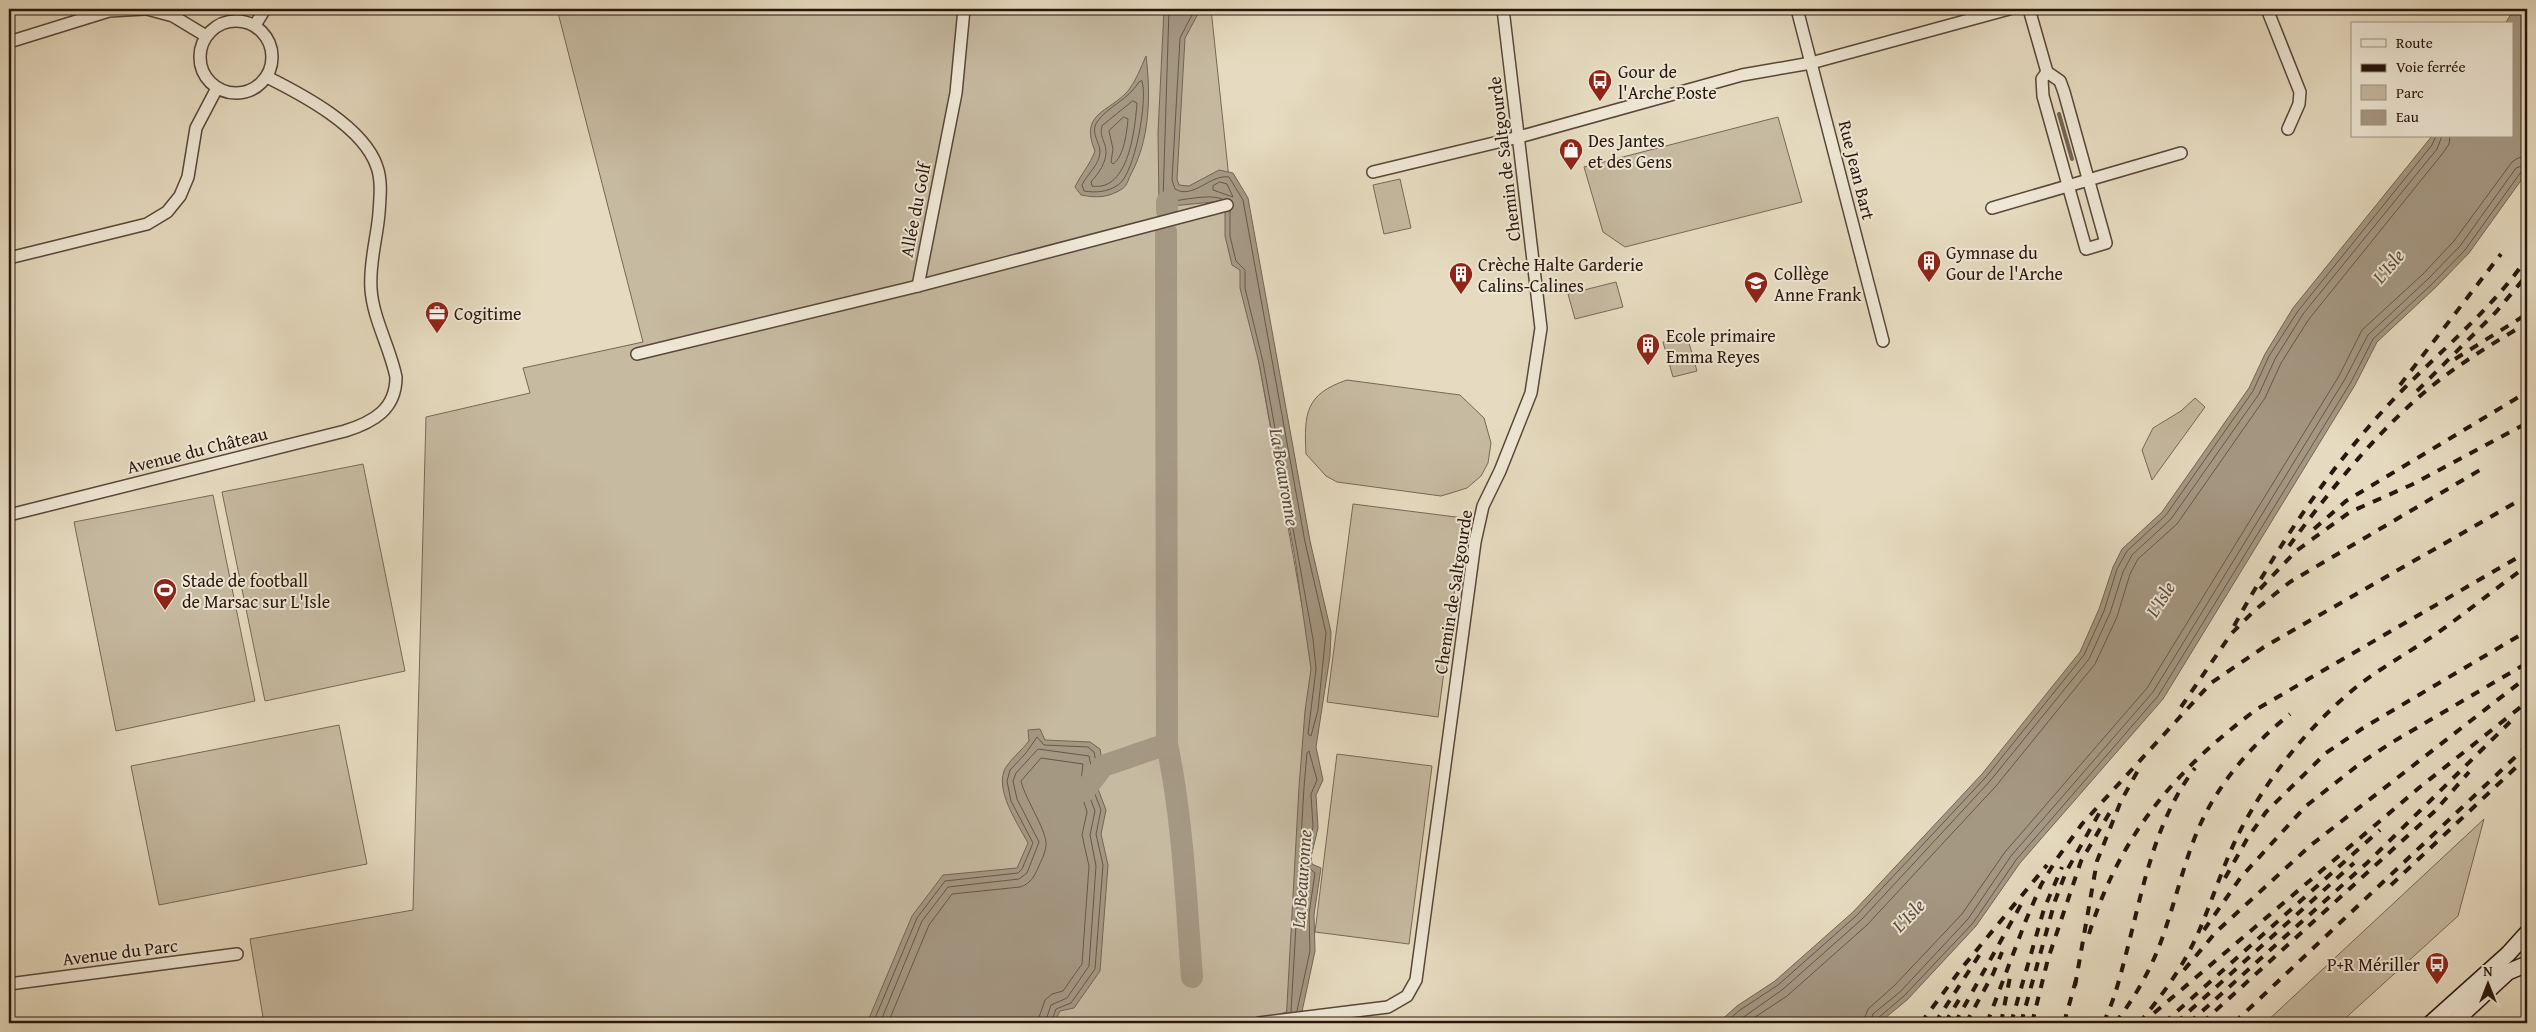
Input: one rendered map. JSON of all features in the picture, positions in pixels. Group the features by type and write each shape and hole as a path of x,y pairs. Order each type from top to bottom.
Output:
{"main road":[{"path":"2431,1023 2508,954 2527,933"},
{"path":"2453,1023 2508,972 2527,964"}],"street":[{"path":"9,42 109,11 146,9 173,16 206,36"},
{"path":"255,25 265,9"},
{"name":"Allée du Golf","path":"918,286 956,93 964,9"},
{"name":"Chemin de Saltgourde","path":"1259,1023 1285,1018 1388,1007 1407,996 1416,980 1475,542 1483,506 1500,471 1531,393 1541,328 1503,9"},
{"name":"Rue Jean Bart","path":"1796,9 1883,341"},
{"path":"1373,172 1519,137 1742,74 1811,63 2008,9"},
{"path":"2029,9 2047,72 2060,81 2064,92 2106,243 2086,249 2043,98 2042,79 2047,72"},
{"path":"2267,9 2300,92 2298,104 2288,129"},
{"path":"234,20 255,25 270,43 273,54 272,66 267,77 260,85 239,93 217,88 208,80 201,64 201,47 206,36 224,23 234,20"},
{"name":"Avenue du Château","path":"9,515 363,426 379,417 388,407 396,386 396,377 371,291 370,274 379,214 380,185 377,168 367,147 352,130 329,113 267,77"},
{"path":"9,258 147,224 167,212 180,196 188,177 196,128 217,88"},
{"path":"2043,98 2050,103 2056,102 2061,100 2064,92"},
{"path":"1992,208 2181,153"},
{"path":"637,354 918,286 1227,205"},
{"name":"Avenue du Parc","path":"9,984 237,954"}],"green space":[{"path":"557,9 1211,9 1233,216 1312,662 1290,1011 1249,1023 264,1023 250,939 413,910 426,417 530,393 523,368 643,342"},
{"path":"1778,117 1802,202 1625,247 1603,232 1584,167"},
{"path":"1400,179 1411,228 1384,234 1373,185"},
{"path":"1616,282 1623,307 1575,319 1568,294"},
{"path":"1687,336 1697,371 1673,377 1663,342"},
{"path":"1347,380 1460,395 1484,418 1491,443 1488,463 1481,476 1467,488 1441,496 1337,482 1326,476 1306,454 1307,417 1315,399 1333,386"},
{"path":"2195,398 2205,407 2152,480 2142,450 2153,428 2181,411"},
{"path":"363,464 405,671 265,701 222,492"},
{"name":"Stade de football de Marsac sur L'Isle","path":"213,495 255,701 116,731 74,522"},
{"path":"1353,504 1464,518 1438,717 1327,702"},
{"path":"339,725 367,864 159,905 131,766"},
{"path":"1337,754 1432,766 1409,944 1315,932"},
{"path":"2484,819 2458,916 2340,1023 2265,1023"}],"water":[{"path":"1164,9 1200,10 1185,38 1177,179 1179,185 1189,186 1219,170 1233,173 1248,198 1310,541 1331,632 1330,656 1316,747 1323,780 1316,795 1318,828 1311,857 1312,864 1321,868 1314,915 1315,951 1300,1021 1286,1023 1299,787 1305,711 1311,669 1295,558 1259,363 1240,288 1240,270 1232,265 1225,236 1225,207 1218,202 1162,207 1159,205 1158,133"},
{"name":"L'Isle","path":"2514,9 2527,9 2527,172 2469,253 2377,342 2355,385 2163,699 2020,863 1976,926 1907,1000 1879,1023 1718,1023 1737,1006 1775,981 1853,912 1982,774 2080,652 2099,609 2113,567 2122,549 2162,512 2249,388 2265,354 2293,308 2430,138 2514,138 2514,22 2506,22"},
{"path":"1146,56 1148,102 1145,133 1142,148 1128,182 1117,192 1107,196 1092,197 1081,195 1075,187 1095,151 1091,138 1093,121 1128,91"},
{"path":"1040,729 1045,740 1090,742 1100,749 1103,766 1098,789 1106,810 1101,834 1108,865 1100,971 1074,1008 1060,1011 1054,1023 867,1023 912,916 943,875 1017,868 1028,843 1008,806 1003,776 1008,764 1029,741 1028,730"}],"waterway":[{"path":"2059,114 2072,159"},
{"name":"La Beauronne","path":"1167,202 1167,211"},
{"name":"La Beauronne","path":"1084,791 1103,766 1167,744 1166,232"},
{"name":"La Beauronne","path":"1167,744 1177,802 1186,889 1192,977"}],"railway":[{"path":"2400,385 2501,254"},
{"path":"2234,626 2287,537 2326,481 2368,427 2408,384 2480,315 2527,258"},
{"path":"2417,391 2496,312 2527,275"},
{"path":"2455,359 2527,314"},
{"path":"2289,546 2350,468 2420,396 2458,366 2527,323"},
{"path":"2314,529 2346,501 2527,392"},
{"path":"2260,589 2296,551 2350,512 2411,485 2527,423"},
{"path":"2181,707 2231,634 2255,610 2290,582 2485,467"},
{"path":"1987,1023 2026,920 2041,885 2056,860 2082,824 2211,683 2264,647 2527,496"},
{"path":"2089,934 2102,898 2134,835 2176,781 2228,732 2257,709 2527,552"},
{"path":"2139,1023 2164,991 2187,956 2239,833 2269,782 2296,747 2343,698 2360,684 2436,634 2527,566"},
{"path":"2225,878 2247,839 2266,812 2326,753 2363,728 2527,631"},
{"path":"2204,930 2241,877 2306,806 2362,762 2391,743 2527,663"},
{"path":"2184,970 2216,932 2311,845 2527,677"},
{"path":"2154,1013 2420,787 2527,702"},
{"path":"2115,1023 2138,990 2156,955 2190,851 2200,825 2217,793 2239,764 2263,738 2290,714"},
{"path":"2189,1023 2367,863 2510,722"},
{"path":"2234,1023 2527,746"},
{"path":"2391,885 2527,757"},
{"path":"2075,986 2097,861 2121,801 2141,765"},
{"path":"2103,1023 2116,989 2144,881 2160,833 2169,811 2195,768"},
{"path":"2202,1023 2435,811 2469,772"},
{"path":"2021,1023 2055,901 2066,872 2101,810"},
{"path":"2032,1023 2048,959 2081,861 2110,812"},
{"path":"2164,1023 2380,830"},
{"path":"2176,1023 2354,863"},
{"path":"1921,1023 1961,969 2047,865"},
{"path":"2011,1023 2044,909 2062,867"},
{"path":"1955,1023 2023,901"},
{"path":"1966,1023 1993,974 2002,952"},
{"path":"1935,1023 1980,954"},
{"path":"2001,1023 2011,972"},
{"path":"2064,1023 2076,980"},
{"path":"1945,1023 1963,993"}],"place":[{"name":"Gour de l'Arche Poste","path":"1600,102"},
{"name":"Des Jantes et des Gens","path":"1571,171"},
{"name":"Gymnase du Gour de l'Arche","path":"1929,283"},
{"name":"Crèche Halte Garderie Calins-Calines","path":"1461,295"},
{"name":"Collège Anne Frank","path":"1756,304"},
{"name":"Cogitime","path":"437,334"},
{"name":"Ecole primaire Emma Reyes","path":"1648,366"},
{"name":"Stade de football de Marsac sur L'Isle","path":"165,611"},
{"name":"P+R Mériller","path":"2437,985"}]}
